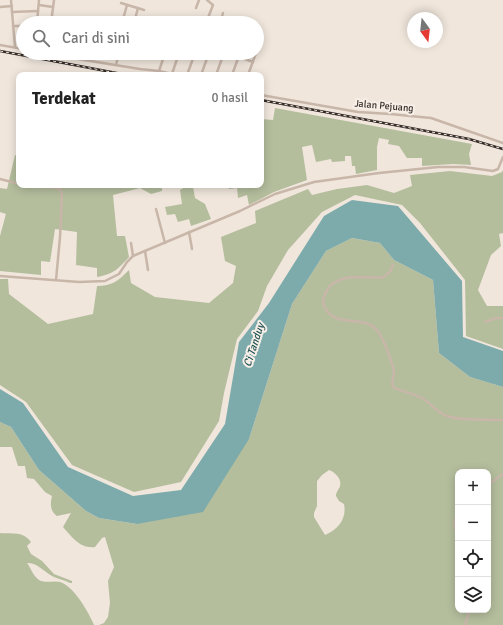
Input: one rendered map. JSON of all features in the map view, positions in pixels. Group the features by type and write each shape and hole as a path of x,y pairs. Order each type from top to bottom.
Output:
{"street":[{"path":"0,45 15,47 11,0"},
{"path":"38,16 39,0"},
{"path":"52,16 54,0"},
{"path":"196,8 199,0"},
{"path":"207,0 212,4 208,16"},
{"path":"120,3 144,10"},
{"path":"39,5 53,7"},
{"path":"125,16 127,5"},
{"path":"0,7 12,6"},
{"path":"136,16 138,8"},
{"path":"12,12 38,11"},
{"path":"85,60 163,72"},
{"path":"116,65 117,60"},
{"path":"159,71 163,60"},
{"path":"173,72 177,60"},
{"path":"188,72 192,60"},
{"path":"202,72 206,60"},
{"path":"217,72 222,60"},
{"path":"233,72 238,60"},
{"path":"247,60 253,62 249,72"},
{"name":"Jalan Pejuang","path":"264,96 358,112 431,118 503,143"},
{"path":"0,276 79,282 105,282 119,274 133,256 240,211 275,194 314,182 438,167 464,167 493,171 498,170 503,157"},
{"path":"0,179 16,183"},
{"path":"56,188 61,190 62,195 56,280"},
{"path":"156,209 165,243"},
{"path":"189,232 192,249"},
{"path":"131,243 133,256"},
{"path":"145,251 148,270"},
{"path":"393,265 390,272 382,278 342,278 331,285 325,293 323,301 326,310 331,316 346,321 357,321 372,325 377,331 392,362 394,372 392,381 393,387 402,392 413,394 426,400 435,410 448,417 503,420"},
{"path":"485,322 496,318 503,318"},
{"path":"491,483 503,474"},
{"path":"455,518 455,528"},
{"path":"465,625 469,613"}],"green space":[{"path":"275,108 472,144 469,154 471,165 453,164 422,166 422,158 407,158 399,146 388,144 389,140 379,138 377,147 377,170 356,174 355,166 352,166 351,156 345,156 345,161 332,162 331,159 316,162 312,145 302,147 307,180 274,192 249,205 247,195 238,198 237,188 264,188 264,119 273,120"},
{"path":"15,155 16,188 140,188 113,195 117,236 125,236 129,257 112,273 97,277 97,268 76,265 77,232 55,229 50,262 41,261 41,275 0,271 0,236 6,214 0,212 0,188 7,189"},
{"path":"503,170 503,233 499,234 501,246 491,255 478,290 487,306 503,306 503,349 466,336 465,280 420,223 402,205 355,195 322,212 288,250 267,286 258,311 237,339 219,421 181,482 134,492 72,465 26,402 0,385 0,279 8,279 9,294 48,324 93,314 97,286 107,285 114,282 129,270 131,283 155,297 209,303 233,283 236,266 225,261 221,237 256,223 255,211 308,189 312,195 337,189 367,185 394,193 412,186 410,175 450,171 492,176 502,172"},
{"path":"140,188 162,188 162,191 151,194"},
{"path":"183,188 193,188 195,198 205,204 211,219 191,226 189,219 178,222 175,214 167,215 165,207 182,204 180,190"},
{"path":"352,238 380,243 394,260 433,280 439,353 470,377 503,387 503,625 99,625 104,623 108,617 110,603 108,581 114,567 105,537 102,538 95,547 90,547 77,542 70,535 63,527 71,513 57,516 51,507 52,496 45,492 34,479 27,478 25,466 18,466 12,447 0,447 0,422 11,427 39,470 86,511 99,518 137,524 249,439 292,304 326,251","holes":["329,470 334,472 340,481 340,486 336,496 339,501 344,504 345,509 343,519 338,527 325,535 314,517 317,506 317,481"]},
{"path":"0,533 17,534 28,538 31,542 27,546 31,554 42,561 54,574 72,581 72,583 70,583 54,577 37,566 27,563 39,580 45,582 60,582 71,589 85,607 94,625 0,625"}],"water":[{"name":"Ci Tanduy","path":"352,200 398,206 462,281 463,337 503,351 503,387 470,377 439,353 433,280 394,260 380,243 352,238 326,251 292,304 249,439 203,512 137,524 99,518 86,511 39,470 11,427 0,422 0,389 23,403 68,467 133,496 181,490 225,424 239,342 269,303 324,216"}],"railway":[{"path":"0,51 16,54"},
{"path":"48,60 111,72"},
{"path":"264,101 469,139 503,149"}]}
